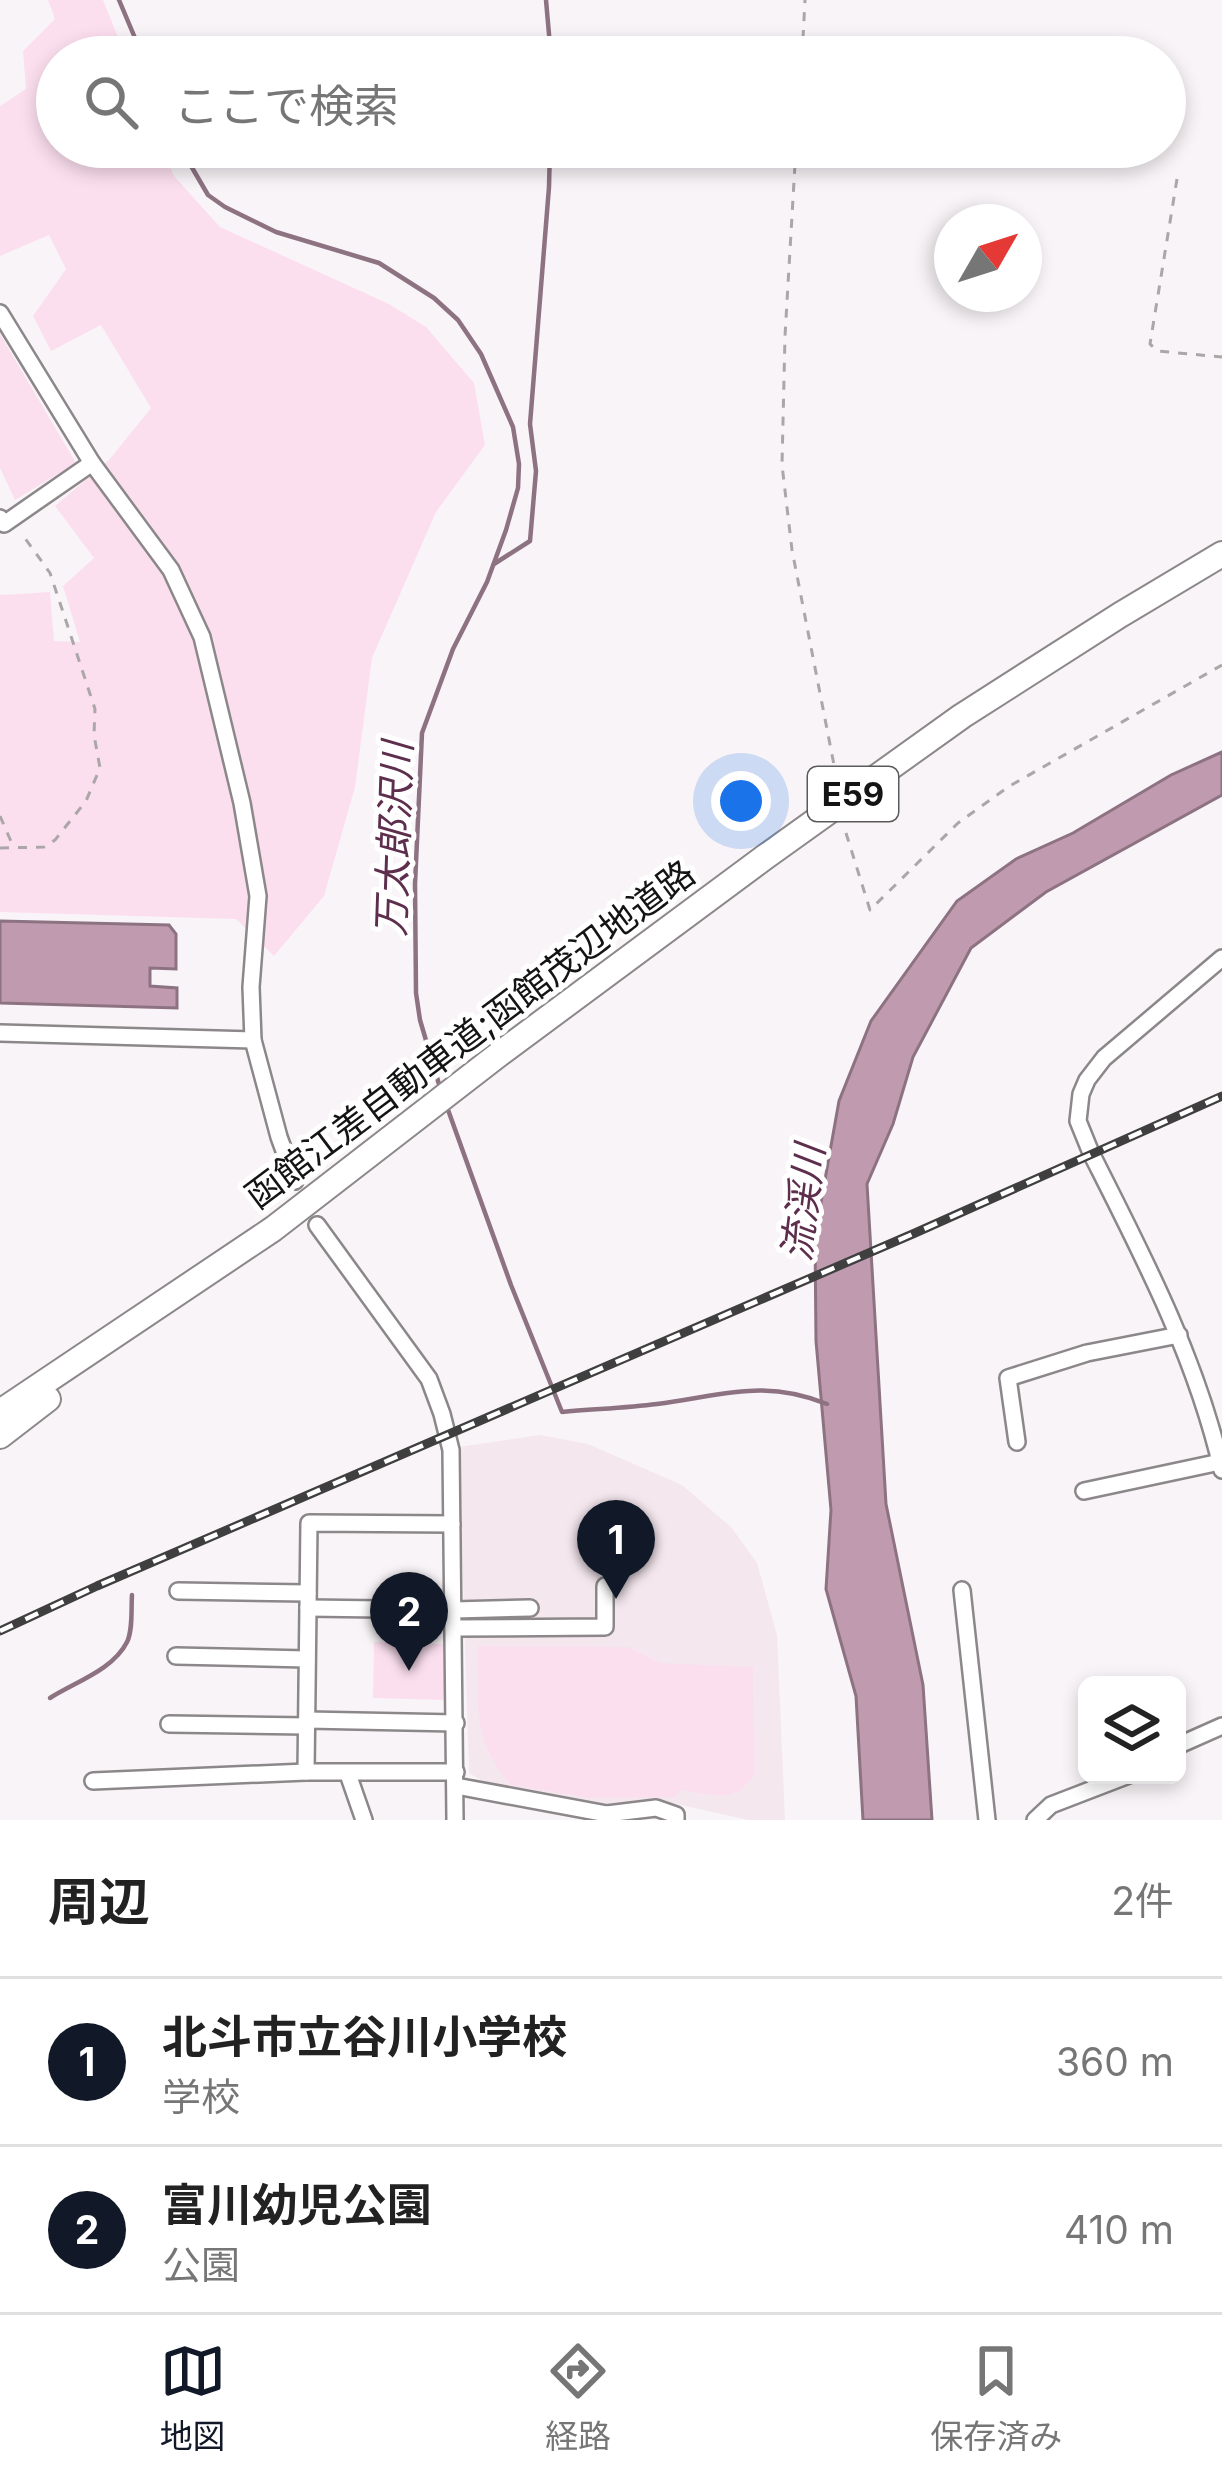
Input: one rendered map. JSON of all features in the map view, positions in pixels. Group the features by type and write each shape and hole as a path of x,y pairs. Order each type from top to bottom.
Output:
{"highway":[{"name":"函館江差自動車道;函館茂辺地道路","path":"8,1405 235,1255 765,857 962,716 1222,554"},
{"path":"0,1436 235,1255"}],"street":[{"path":"0,314 92,463 171,570 202,637 242,803 258,896 251,987 253,1040 295,1181"},
{"path":"6,519 92,463"},
{"path":"1084,1491 1221,1466 1204,1400 1179,1335 1091,1153 1078,1121 1078,1108 1087,1080 1104,1058 1222,958"},
{"path":"0,1033 253,1040"},
{"path":"317,1225 429,1379 451,1450 455,1820"},
{"path":"1017,1442 1008,1378 1087,1353 1179,1335"},
{"path":"306,1772 309,1523 452,1524"},
{"path":"178,1592 308,1600 454,1619 605,1627 605,1586"},
{"path":"962,1590 987,1820"},
{"path":"454,1619 530,1608"},
{"path":"176,1656 308,1660"},
{"path":"170,1724 455,1723"},
{"path":"1186,1742 1222,1726"},
{"path":"93,1781 306,1772 456,1779 607,1817 656,1808 676,1815 676,1820"},
{"path":"349,1774 364,1820"},
{"path":"1035,1820 1051,1805 1106,1784"}],"path":[{"path":"803,36 806,0"},
{"path":"795,168 782,465 792,550 835,770"},
{"path":"1177,179 1150,344 1158,351 1222,357"},
{"path":"0,848 44,847 55,840 86,801 100,768 95,709 50,573 6,519"},
{"path":"846,833 870,910 958,824 1008,787 1222,665"},
{"path":"0,816 14,847"}],"shaded area":[{"path":"48,0 103,0 118,36 38,36 55,19"},
{"path":"36,38 36,168 171,168 220,227 389,304 426,327 474,383 485,445 436,512 372,658 355,787 324,896 274,956 236,919 0,912 0,595 50,592 54,641 80,642 63,586 94,558 55,506 109,460 151,408 101,325 51,351 33,316 66,269 49,235 0,256 0,106 26,89 23,51"},
{"path":"0,334 76,463 15,500 0,468"},
{"path":"1222,752 1222,795 1046,892 971,948 913,1057 893,1124 867,1184 886,1504 923,1685 932,1820 863,1820 856,1696 826,1589 831,1510 816,1341 815,1236 839,1101 871,1021 957,901 1016,859"},
{"path":"0,921 169,925 176,934 176,969 150,968 150,986 177,988 177,1008 0,1003"},
{"path":"540,1435 588,1444 682,1485 731,1527 757,1563 777,1635 785,1820 748,1820 668,1802 602,1805 497,1789 469,1773 459,1447"},
{"path":"374,1642 446,1644 445,1700 373,1698"},
{"path":"478,1646 628,1647 660,1663 753,1667 755,1774 739,1791 722,1796 681,1790 675,1797 589,1798 511,1785 483,1736"}],"waterway":[{"name":"万太郎沢川","path":"119,0 134,36"},
{"path":"546,0 549,36"},
{"name":"万太郎沢川","path":"192,168 208,195 225,207 276,232 379,263 434,298 458,320 481,354 513,427 518,488 506,530 422,733 416,993 441,1091"},
{"path":"494,564 530,541 536,471 530,424 549,168"},
{"name":"万太郎沢川","path":"447,1107 562,1412 762,1390 827,1404"},
{"path":"50,1698 103,1668 121,1652 130,1632 132,1595"}],"railway":[{"path":"0,1631 1222,1096"}],"place":[{"name":"北斗市立谷川小学校","path":"616,1599"},
{"name":"富川幼児公園","path":"409,1671"}],"water label":[{"name":"流渓川","path":"803,1203"}]}
